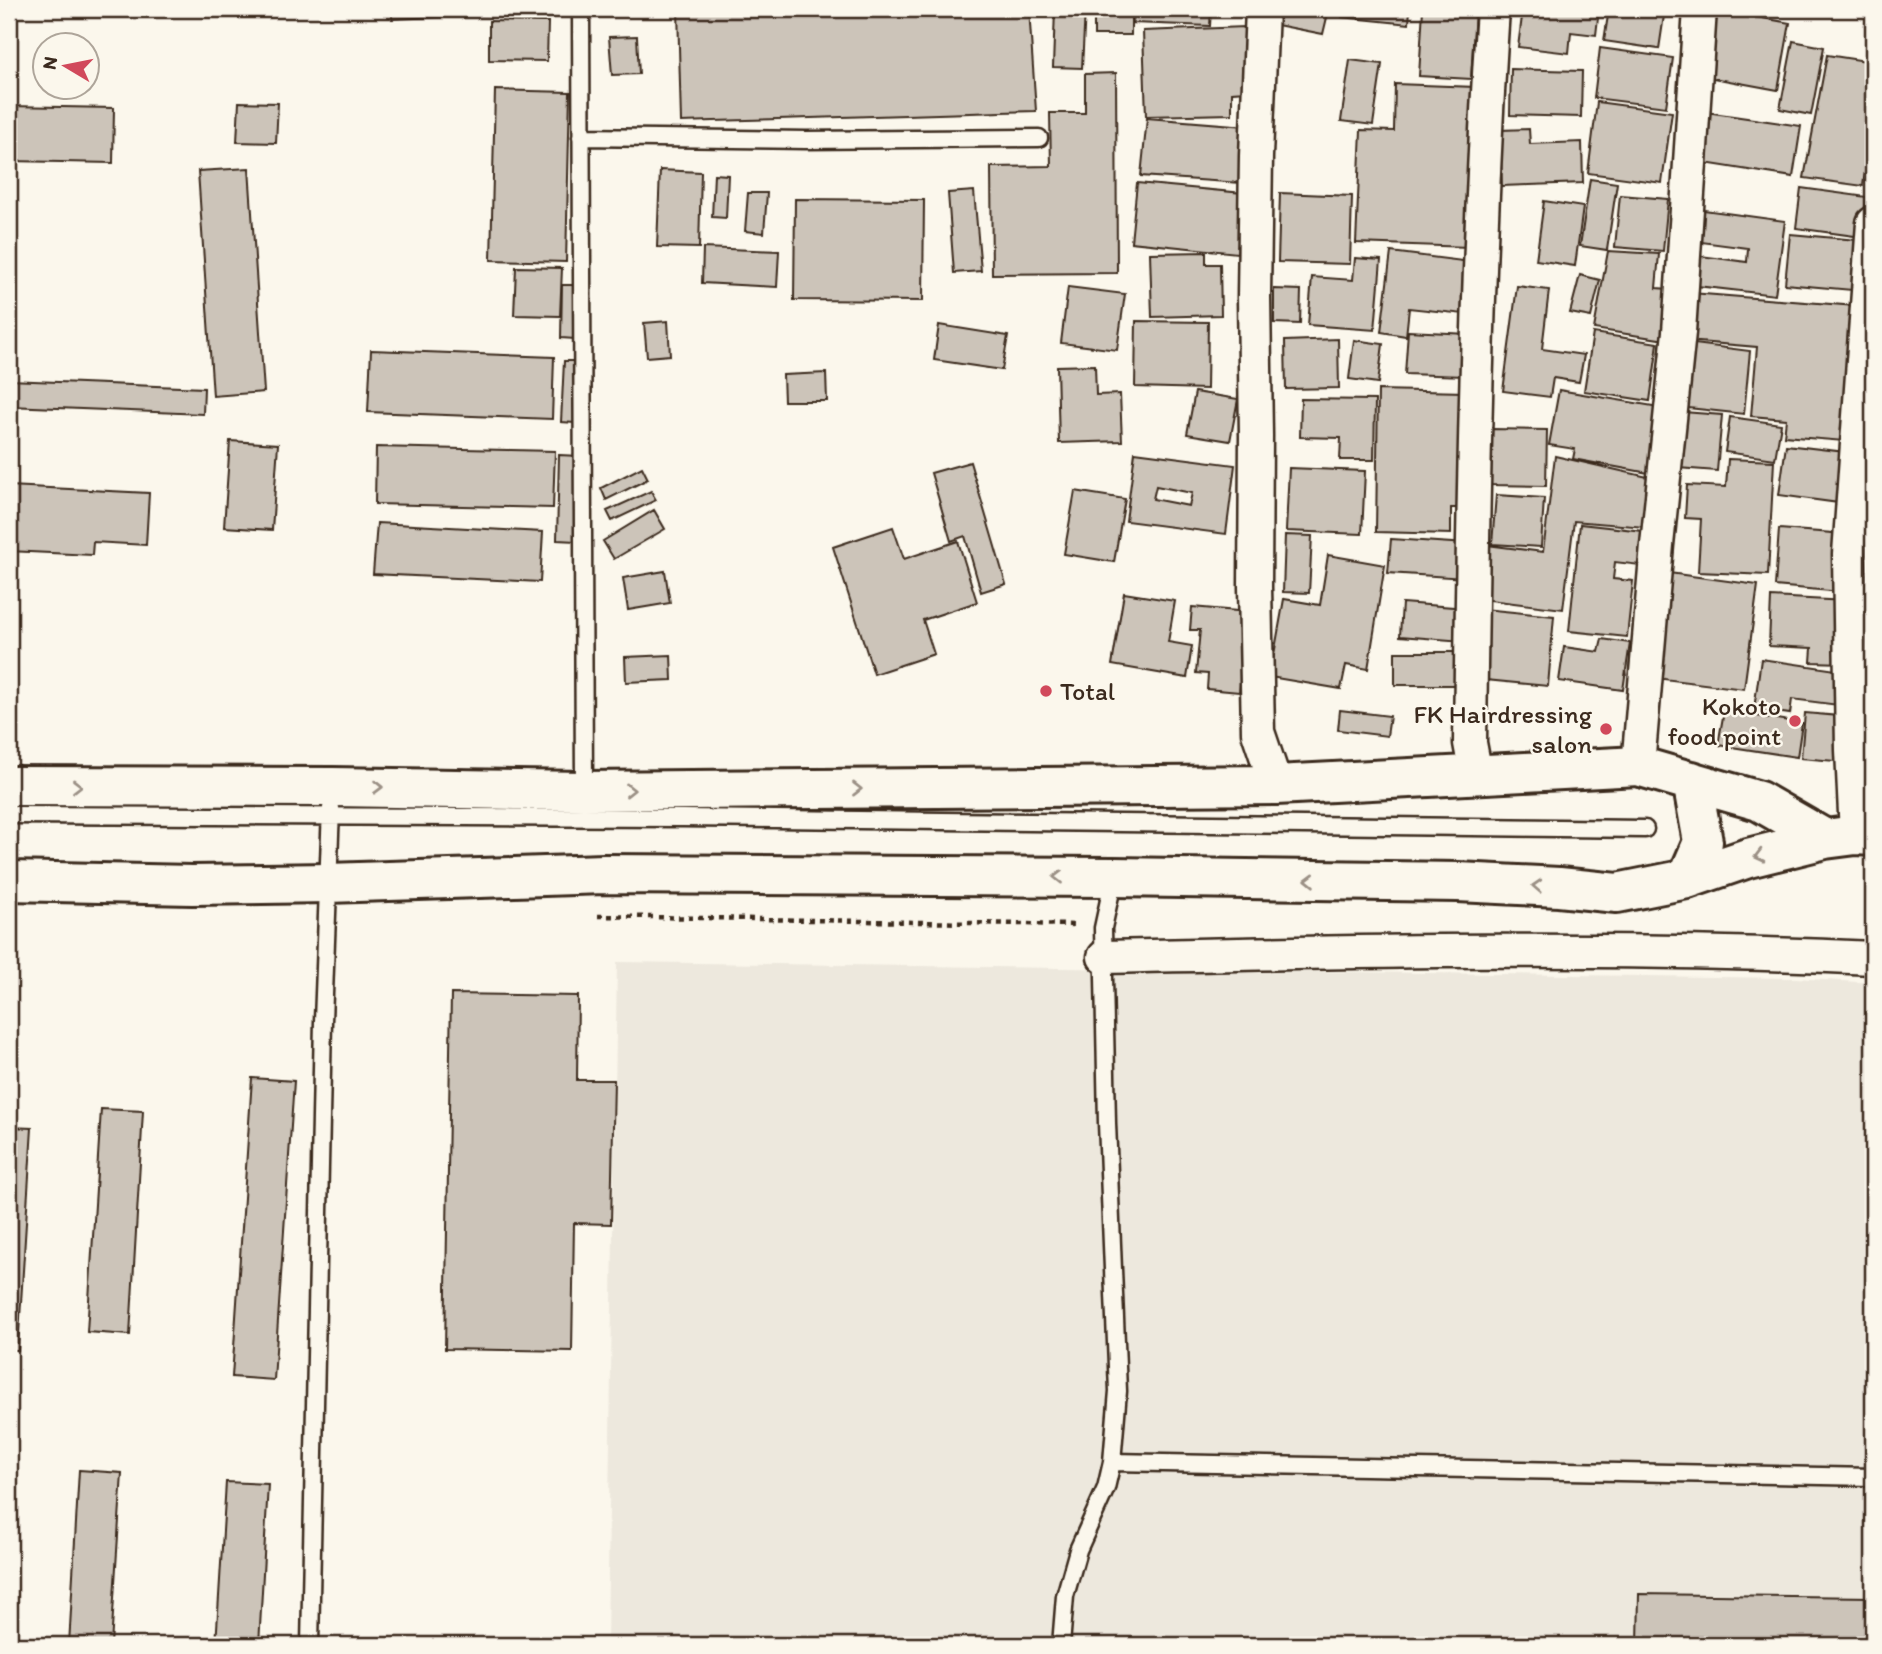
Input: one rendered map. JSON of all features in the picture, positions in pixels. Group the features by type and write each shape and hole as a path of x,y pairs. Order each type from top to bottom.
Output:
{"highway":[{"path":"9,786 332,802 584,791 1276,786 1638,766 1759,801 1851,837"},
{"path":"1687,878 1703,842 1692,781"},
{"path":"9,881 192,885 604,874 1114,877 1458,882 1617,893 1687,878 1748,858 1851,837"}],"street":[{"path":"1262,9 1254,297 1255,587 1258,732 1276,786"},
{"path":"1476,775 1470,743 1474,457 1485,125 1493,9"},
{"path":"1638,766 1679,332 1700,9"},
{"path":"1851,837 1863,752 1849,554 1873,223"},
{"path":"1104,943 1385,951 1758,953 1873,958"}],"lane":[{"path":"581,9 584,791"},
{"path":"582,137 793,140 1039,138"},
{"path":"9,815 332,802 682,818 1645,829"},
{"path":"310,1645 323,1035 332,802"},
{"path":"1061,1645 1065,1596 1079,1550 1106,1488 1112,1462 1118,1391 1104,943 1114,877"},
{"path":"1112,1462 1873,1477"}],"path":[{"path":"589,916 1065,924 1104,943"}],"shaded area":[{"path":"617,962 1795,978 1873,983 1873,1645 607,1645"}],"building":[{"path":"392,9 558,9 558,12 392,19"},
{"path":"678,9 1029,9 1036,111 681,122"},
{"path":"1055,9 1085,9 1082,68 1053,67"},
{"path":"1094,9 1131,9 1131,35 1094,35"},
{"path":"1134,9 1211,9 1210,26 1133,23"},
{"path":"1281,9 1329,9 1323,34 1277,25"},
{"path":"1343,9 1410,9 1409,24 1342,17"},
{"path":"1423,9 1475,9 1471,79 1419,76"},
{"path":"1523,9 1599,9 1596,35 1571,32 1569,53 1518,47"},
{"path":"1609,9 1665,9 1659,49 1604,41"},
{"path":"1713,9 1790,23 1778,90 1702,76"},
{"path":"489,21 548,22 547,61 489,60"},
{"path":"1245,27 1246,91 1232,92 1232,114 1146,116 1143,31"},
{"path":"637,36 639,74 612,75 609,37"},
{"path":"1793,41 1824,47 1811,115 1780,109"},
{"path":"1600,48 1673,58 1666,107 1594,98"},
{"path":"1827,55 1873,62 1873,114 1863,186 1804,178"},
{"path":"1350,60 1382,64 1373,125 1341,121"},
{"path":"1511,69 1582,71 1581,117 1510,115"},
{"path":"1116,73 1117,273 992,274 991,167 1051,166 1050,113 1085,113 1085,74"},
{"path":"1395,84 1476,87 1469,247 1356,243 1361,130 1394,131"},
{"path":"495,90 570,92 566,262 491,260"},
{"path":"239,102 278,103 276,143 237,142"},
{"path":"1597,102 1672,112 1662,183 1588,173"},
{"path":"9,106 114,108 113,163 9,161"},
{"path":"1706,112 1801,126 1793,177 1698,162"},
{"path":"1147,118 1246,126 1241,183 1141,176"},
{"path":"1529,129 1530,144 1582,142 1583,183 1502,186 1500,130"},
{"path":"249,168 264,392 213,396 198,171"},
{"path":"660,170 701,172 699,248 657,247"},
{"path":"714,174 728,175 726,218 712,217"},
{"path":"1590,179 1617,183 1607,250 1580,246"},
{"path":"1137,183 1243,193 1237,253 1131,242"},
{"path":"1801,188 1867,197 1862,237 1796,228"},
{"path":"974,191 981,271 954,273 948,193"},
{"path":"748,193 767,193 764,233 745,231"},
{"path":"1280,193 1352,196 1350,264 1278,262"},
{"path":"1620,195 1668,199 1663,251 1615,247"},
{"path":"795,199 924,200 923,301 794,300"},
{"path":"1544,201 1583,207 1575,266 1536,260"},
{"path":"1704,210 1785,221 1775,295 1697,286 1701,256 1747,262 1748,248 1701,242"},
{"path":"1790,234 1857,240 1852,290 1785,284"},
{"path":"703,248 779,251 777,287 702,283"},
{"path":"1608,251 1659,254 1656,288 1670,289 1666,340 1594,329"},
{"path":"1206,252 1206,264 1220,264 1221,315 1152,317 1150,253"},
{"path":"1391,252 1471,262 1464,314 1409,308 1406,336 1381,332"},
{"path":"1355,258 1381,260 1375,330 1308,325 1312,277 1353,280"},
{"path":"516,267 562,268 560,316 514,315"},
{"path":"1580,275 1600,280 1591,317 1570,313"},
{"path":"562,285 577,285 575,339 561,338"},
{"path":"1517,286 1549,290 1542,349 1584,355 1579,382 1553,378 1550,397 1503,391"},
{"path":"1068,287 1125,294 1117,350 1061,343"},
{"path":"1274,289 1301,290 1300,324 1274,323"},
{"path":"1691,293 1856,306 1844,441 1784,436 1786,419 1751,416 1757,347 1687,341"},
{"path":"668,321 670,355 647,357 644,323"},
{"path":"1136,321 1208,322 1207,389 1135,387"},
{"path":"939,325 1008,336 1002,370 934,360"},
{"path":"1408,331 1468,334 1466,376 1405,374"},
{"path":"1593,333 1658,343 1650,401 1584,391"},
{"path":"1338,339 1339,388 1286,389 1285,341"},
{"path":"1354,340 1383,344 1378,383 1349,379"},
{"path":"1687,343 1750,351 1744,414 1679,407"},
{"path":"371,350 554,357 552,419 368,412"},
{"path":"564,361 577,361 575,423 561,422"},
{"path":"1095,365 1096,395 1120,394 1122,441 1059,443 1057,366"},
{"path":"826,373 827,401 784,401 783,375"},
{"path":"9,380 204,388 203,414 9,406"},
{"path":"1378,390 1465,392 1463,508 1451,508 1451,534 1376,532"},
{"path":"1559,390 1665,408 1654,474 1573,459 1575,449 1549,445"},
{"path":"1195,392 1238,399 1230,441 1187,434"},
{"path":"1301,399 1375,400 1374,460 1340,460 1341,438 1300,437"},
{"path":"1683,412 1722,415 1717,471 1678,468"},
{"path":"1730,417 1781,424 1775,459 1725,452"},
{"path":"1491,429 1547,430 1546,486 1491,485"},
{"path":"230,441 278,444 272,530 224,527"},
{"path":"1786,445 1845,452 1839,503 1779,495"},
{"path":"376,447 555,451 553,508 375,504"},
{"path":"1135,452 1235,465 1226,534 1126,521","holes":["1156,486 1192,493 1189,506 1153,499"]},
{"path":"559,455 579,456 576,541 557,540"},
{"path":"1555,456 1652,478 1645,527 1574,521 1563,609 1481,599 1487,545 1543,552"},
{"path":"1728,459 1774,461 1768,575 1698,572 1701,519 1685,518 1687,485 1726,487"},
{"path":"970,462 1006,584 981,592 965,536 951,541 931,473"},
{"path":"1871,463 1873,507 1868,507"},
{"path":"642,467 648,479 606,500 601,488"},
{"path":"1289,468 1365,471 1362,534 1286,531"},
{"path":"9,486 149,493 146,545 93,542 92,555 9,551"},
{"path":"651,491 656,500 612,521 607,511"},
{"path":"1075,491 1125,499 1114,562 1064,554"},
{"path":"1496,495 1544,498 1541,547 1492,544"},
{"path":"654,510 665,529 614,559 603,541"},
{"path":"1871,517 1873,570 1868,570"},
{"path":"377,523 543,532 540,582 373,574"},
{"path":"1580,524 1643,531 1640,565 1615,562 1613,579 1633,581 1627,637 1569,631"},
{"path":"893,527 904,559 958,541 977,602 923,620 934,654 874,674 833,547"},
{"path":"1779,529 1846,534 1841,592 1775,586"},
{"path":"1285,535 1312,536 1309,593 1283,592"},
{"path":"1391,539 1467,544 1465,578 1388,573"},
{"path":"1328,555 1385,565 1368,669 1346,665 1341,689 1270,677 1284,599 1320,605"},
{"path":"665,571 670,603 628,610 623,578"},
{"path":"1669,573 1758,585 1744,689 1655,678"},
{"path":"1124,593 1175,601 1168,642 1192,646 1187,678 1112,665"},
{"path":"1771,597 1846,601 1844,663 1811,662 1812,648 1769,646"},
{"path":"1870,598 1873,598 1873,738 1861,737"},
{"path":"1402,603 1466,608 1463,641 1400,636"},
{"path":"1192,607 1248,612 1239,692 1207,689 1208,674 1196,673 1200,630 1190,630"},
{"path":"1483,609 1554,616 1548,686 1476,679"},
{"path":"1602,639 1630,643 1623,690 1559,681 1564,647 1599,652"},
{"path":"1395,652 1464,652 1464,685 1395,685"},
{"path":"671,655 672,680 626,682 625,657"},
{"path":"1761,659 1843,671 1838,705 1792,699 1790,714 1754,709"},
{"path":"1340,710 1390,716 1387,736 1338,730"},
{"path":"1724,711 1802,723 1797,757 1718,745"},
{"path":"1805,713 1839,716 1835,761 1801,758"},
{"path":"451,994 578,996 577,1080 614,1080 611,1224 574,1223 572,1351 445,1349"},
{"path":"252,1078 294,1081 274,1380 232,1377"},
{"path":"101,1109 143,1111 130,1335 87,1332"},
{"path":"9,1127 32,1128 18,1350 9,1350"},
{"path":"9,1469 14,1469 9,1546"},
{"path":"79,1470 122,1473 111,1645 69,1645"},
{"path":"226,1482 268,1484 259,1645 216,1645"},
{"path":"1639,1594 1873,1597 1873,1645 1638,1645"}],"place":[{"name":"Total","path":"1046,691"},
{"name":"Kokoto food point","path":"1795,721"},
{"name":"FK Hairdressing salon","path":"1606,729"}]}
